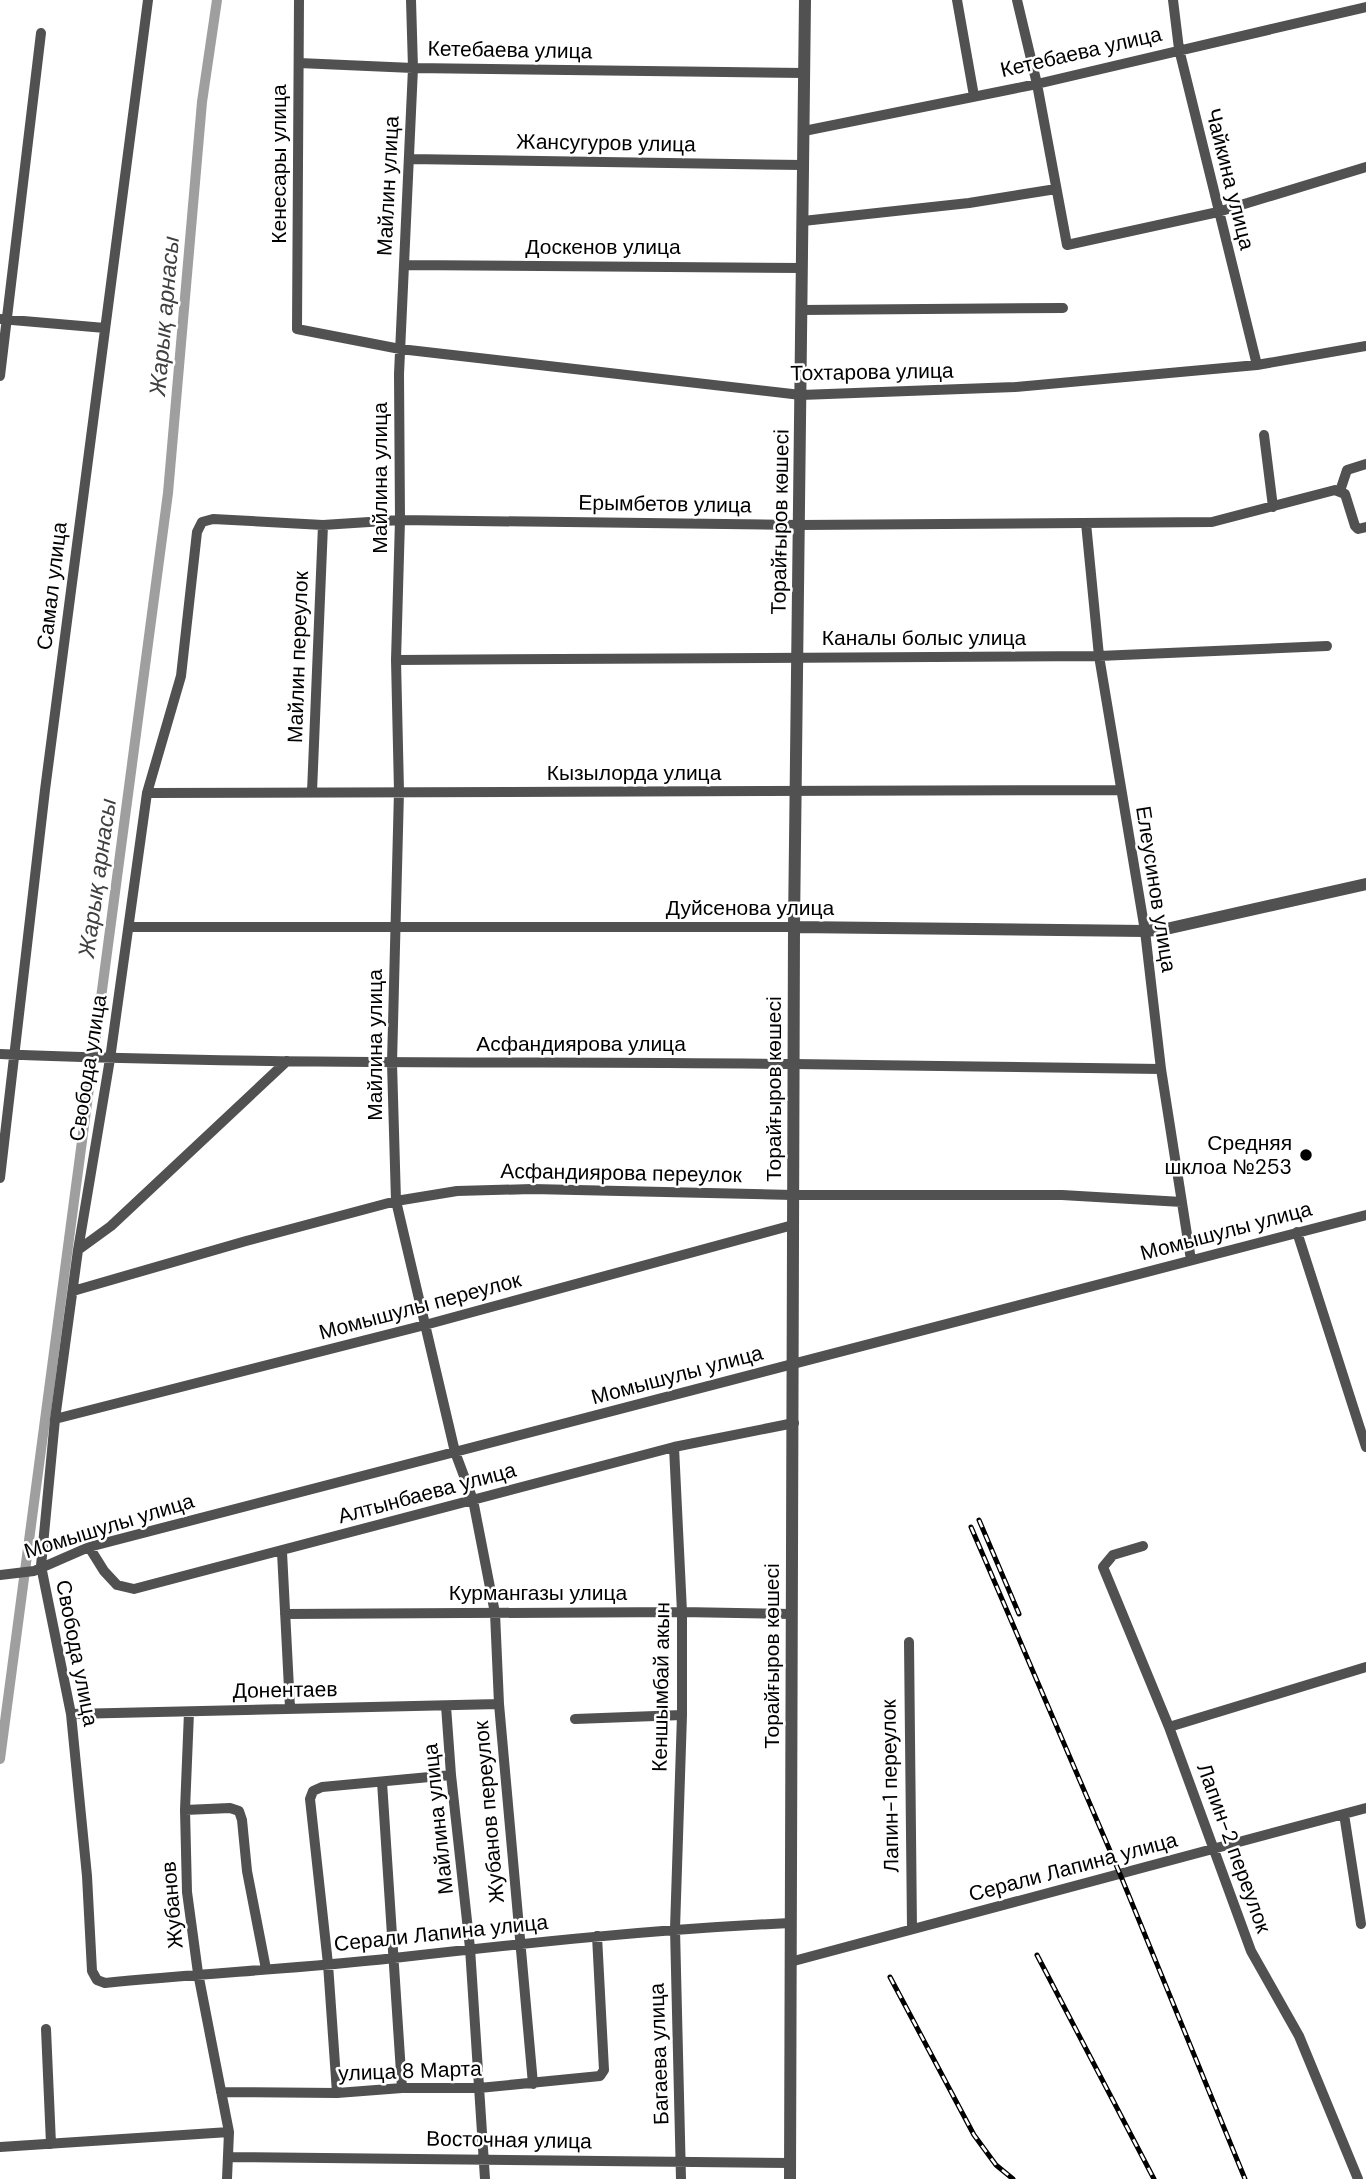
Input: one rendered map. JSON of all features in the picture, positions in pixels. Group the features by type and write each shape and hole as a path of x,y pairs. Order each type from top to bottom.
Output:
{"street":[{"name":"Самал улица","path":"0,1178 45,790 148,0"},
{"name":"Кенесары улица","path":"297,329 299,0"},
{"name":"Майлин улица","path":"399,374 413,68 411,0"},
{"name":"Торайғыров көшесі","path":"790,2179 794,927 806,0"},
{"path":"957,0 974,96"},
{"path":"1017,0 1037,83 1067,246 1218,212 1366,167"},
{"name":"Чайкина улица","path":"1173,0 1179,49 1257,365"},
{"name":"Кетебаева улица","path":"804,131 1037,83 1366,8"},
{"path":"0,376 4,320 41,33"},
{"name":"Кетебаева улица","path":"299,62 413,68 804,73"},
{"name":"Жансугуров улица","path":"409,159 803,165"},
{"path":"803,221 969,203 1056,189"},
{"name":"Доскенов улица","path":"404,265 802,268"},
{"path":"802,310 1063,308"},
{"path":"4,320 105,328"},
{"name":"Тохтарова улица","path":"297,329 400,349 800,395 1015,387 1257,365 1366,346"},
{"name":"Майлина улица","path":"399,374 400,520 396,660 400,791 392,1063 396,1201 456,1452 473,1500 495,1613 499,1704"},
{"path":"1264,435 1273,507"},
{"path":"1362,528 1353,522 1345,495 1340,491 1348,470 1366,464"},
{"name":"Ерымбетов улица","path":"202,522 212,519 323,525 400,520 799,525 1212,522 1335,490 1340,491"},
{"name":"Свобода улица","path":"97,1980 92,1971 87,1876 71,1714 37,1569 78,1250 110,1059 147,793 181,676 197,532 202,522"},
{"name":"Елеусинов улица","path":"1086,523 1100,656 1145,931 1161,1069 1191,1260"},
{"name":"Майлин переулок","path":"312,792 323,525"},
{"name":"Каналы болыс улица","path":"396,660 1100,656 1328,646"},
{"name":"Кызылорда улица","path":"147,793 1120,790"},
{"name":"Дуйсенова улица","path":"129,928 794,927 1145,931 1166,929 1366,884"},
{"name":"Асфандиярова улица","path":"0,1055 287,1062 1161,1069"},
{"path":"78,1250 111,1226 287,1062"},
{"name":"Асфандиярова переулок","path":"73,1292 246,1241 396,1201 457,1191 532,1189 793,1195 1062,1195 1182,1202"},
{"name":"Момышулы улица","path":"0,1575 37,1569 89,1547 1366,1215"},
{"name":"Момышулы переулок","path":"55,1419 425,1325 793,1225"},
{"path":"1297,1232 1366,1447"},
{"name":"Алтынбаева улица","path":"89,1547 104,1571 117,1585 134,1589 674,1447 794,1423"},
{"name":"Кеншымбай акын","path":"674,1447 682,1612 682,1715 675,1929"},
{"name":"Лапин-2 переулок","path":"1143,1546 1113,1555 1103,1567 1169,1727 1251,1951 1298,2036 1358,2179"},
{"path":"282,1552 290,1709"},
{"name":"Курмангазы улица","path":"285,1614 792,1614"},
{"name":"Лапин-1 переулок","path":"909,1642 912,1929"},
{"path":"1169,1727 1366,1667"},
{"name":"Донентаев","path":"71,1714 499,1704"},
{"name":"Жубанов переулок","path":"499,1704 533,2084"},
{"name":"Майлина улица","path":"446,1706 470,1948 485,2179"},
{"name":"Жубанов","path":"189,1712 185,1810 187,1892 198,1973 229,2132 227,2179"},
{"path":"575,1718 682,1715"},
{"path":"337,2093 328,1964 310,1799 313,1791 322,1787 452,1775"},
{"path":"382,1782 402,2088"},
{"path":"185,1810 230,1808 239,1811 265,1969"},
{"name":"Серали Лапина улица","path":"790,1962 1366,1808"},
{"path":"1344,1814 1361,1924"},
{"name":"Серали Лапина улица","path":"97,1980 104,1983 393,1958 675,1929 790,1923"},
{"name":"Багаева улица","path":"675,1929 681,2179"},
{"name":"улица 8 Марта","path":"221,2092 337,2093 402,2088 479,2088 600,2076 604,2070 597,1936"},
{"path":"46,2029 51,2144"},
{"path":"0,2147 229,2132"},
{"name":"Восточная улица","path":"229,2157 790,2163"}],"waterway":[{"name":"Жарық арнасы","path":"0,1759 168,493 202,102 217,0"}],"railway":[{"path":"979,1520 1019,1614"},
{"path":"971,1527 1120,1874 1245,2179"},
{"path":"1037,1955 1154,2179"},
{"path":"890,1977 974,2135 996,2165 1013,2179"}],"place":[{"name":"Средняя шклоа №253","path":"1306,1155"}]}
